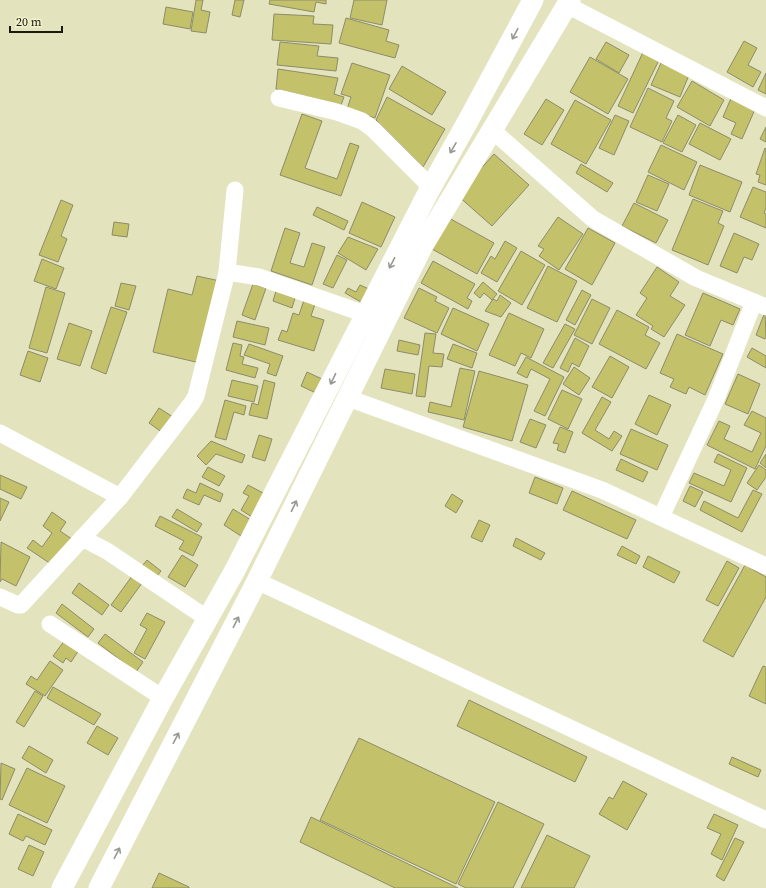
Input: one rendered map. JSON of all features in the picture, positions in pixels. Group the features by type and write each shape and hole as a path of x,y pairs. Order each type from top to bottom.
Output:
{"street":[{"path":"62,888 163,698 234,572 430,187 534,0"},
{"path":"99,888 258,581 422,247 568,2 766,108"},
{"path":"279,98 337,112 362,120 373,129 430,187"},
{"path":"492,130 593,219 696,278 760,304 661,517"},
{"path":"0,597 21,605 120,497 196,396 227,272 235,190"},
{"path":"227,272 259,276 365,314"},
{"path":"348,398 602,490 765,562"},
{"path":"0,433 120,497"},
{"path":"82,538 107,551 208,619"},
{"path":"258,581 766,820"},
{"path":"50,624 163,698"}],"building":[{"path":"196,0 203,0 201,10 210,12 206,33 191,31"},
{"path":"235,0 244,0 240,17 232,15"},
{"path":"270,0 326,0 326,4 316,2 314,12 269,4"},
{"path":"354,0 387,0 382,25 350,18"},
{"path":"166,7 193,12 190,29 163,24"},
{"path":"274,14 314,16 313,24 333,25 331,44 272,40"},
{"path":"346,18 389,30 386,41 399,45 395,58 339,43"},
{"path":"744,41 757,48 748,65 761,72 753,87 727,72"},
{"path":"280,42 319,46 317,56 338,58 336,71 277,65"},
{"path":"606,42 629,55 619,73 596,59"},
{"path":"644,50 660,58 633,113 618,106"},
{"path":"590,57 628,79 608,114 570,92"},
{"path":"352,63 390,75 375,118 347,109 351,97 341,94"},
{"path":"661,63 689,75 680,97 651,85"},
{"path":"402,66 446,92 432,115 389,89"},
{"path":"278,69 338,78 334,94 344,97 341,105 276,89"},
{"path":"766,73 766,94 758,90"},
{"path":"692,81 724,100 710,126 677,107"},
{"path":"648,88 674,101 666,118 672,121 662,142 630,127"},
{"path":"732,96 756,107 742,139 731,134 736,123 723,117"},
{"path":"387,97 445,129 423,167 376,120"},
{"path":"546,99 564,110 542,145 524,134"},
{"path":"575,100 611,120 586,164 551,144"},
{"path":"302,114 322,121 305,168 337,179 350,143 359,146 341,196 280,175"},
{"path":"615,115 629,121 614,155 599,148"},
{"path":"678,115 696,125 682,152 663,143"},
{"path":"700,123 731,139 720,160 689,144"},
{"path":"766,127 766,142 760,139"},
{"path":"661,145 697,162 684,190 648,172"},
{"path":"765,148 766,185 758,182 760,175 756,174"},
{"path":"494,154 529,185 492,226 457,195"},
{"path":"581,164 613,183 607,192 576,173"},
{"path":"700,165 742,182 730,212 689,195"},
{"path":"648,175 669,184 657,211 636,202"},
{"path":"753,187 766,192 766,208 764,213 766,214 766,228 740,217"},
{"path":"693,199 723,211 718,223 724,226 708,265 672,250"},
{"path":"61,200 73,205 61,236 67,239 58,262 39,255"},
{"path":"362,202 395,217 381,247 349,233"},
{"path":"634,203 668,220 656,243 622,226"},
{"path":"317,207 348,221 344,230 313,215"},
{"path":"558,217 583,234 559,270 539,256 544,249 538,246"},
{"path":"449,218 494,243 477,274 432,249"},
{"path":"114,222 129,224 127,237 112,235"},
{"path":"285,228 300,233 290,263 304,267 312,243 325,247 312,285 271,271"},
{"path":"588,228 615,243 592,285 565,269"},
{"path":"734,233 759,244 752,260 744,257 737,273 720,266"},
{"path":"348,237 378,249 366,270 338,253"},
{"path":"505,241 517,248 497,282 481,273 491,256 495,259"},
{"path":"521,251 545,265 522,305 498,291"},
{"path":"337,255 347,260 333,288 323,284"},
{"path":"42,259 64,268 56,289 34,281"},
{"path":"433,261 475,284 467,298 472,301 468,309 421,283"},
{"path":"548,266 577,281 557,322 527,308"},
{"path":"657,267 679,282 670,296 685,305 664,337 651,329 653,326 636,315 647,298 640,293"},
{"path":"197,276 220,281 200,363 153,352 168,289 192,295"},
{"path":"483,282 497,294 492,300 484,293 480,298 474,293"},
{"path":"121,283 136,286 129,310 115,306"},
{"path":"253,284 266,288 255,320 242,315"},
{"path":"360,285 369,289 361,302 345,293 348,288 356,292"},
{"path":"46,287 65,293 47,353 29,348"},
{"path":"419,288 437,297 435,301 449,308 437,333 404,318"},
{"path":"582,290 591,295 575,325 566,320"},
{"path":"276,291 295,298 292,308 273,301"},
{"path":"703,293 740,309 733,325 721,320 710,346 685,335"},
{"path":"500,295 511,303 501,317 485,311 493,299 497,301"},
{"path":"592,299 610,308 592,344 574,335"},
{"path":"304,300 315,304 311,316 324,320 314,351 278,340 282,330 287,332 293,313 299,315"},
{"path":"111,307 127,312 106,374 91,368"},
{"path":"453,308 489,324 477,351 441,334"},
{"path":"617,310 649,327 645,335 660,343 646,369 599,344"},
{"path":"765,312 766,337 765,339 756,335"},
{"path":"509,313 544,329 531,358 521,353 515,366 489,355"},
{"path":"237,321 269,328 265,345 233,337"},
{"path":"69,323 92,331 80,366 57,359"},
{"path":"565,324 575,329 553,368 543,363"},
{"path":"425,333 436,334 433,353 444,354 442,367 429,366 425,397 416,396"},
{"path":"677,334 723,354 705,395 689,387 686,394 670,387 674,379 660,373"},
{"path":"575,338 589,346 579,367 572,363 568,372 560,368"},
{"path":"399,340 420,345 418,355 397,351"},
{"path":"233,343 242,345 240,356 244,357 242,364 258,368 255,378 226,370"},
{"path":"249,344 283,356 276,376 267,373 270,364 244,355"},
{"path":"453,344 477,353 472,368 447,359"},
{"path":"752,348 766,356 766,368 747,357"},
{"path":"28,351 48,358 40,382 20,375"},
{"path":"610,356 629,367 612,398 592,387"},
{"path":"526,357 564,377 545,416 534,411 550,379 531,369 527,378 517,373"},
{"path":"574,367 590,378 579,395 563,384"},
{"path":"460,368 475,371 464,420 428,412 430,402 451,407"},
{"path":"385,369 415,374 412,394 381,388"},
{"path":"479,371 528,385 512,441 463,427"},
{"path":"307,372 322,379 316,393 301,386"},
{"path":"738,374 760,384 748,414 725,404"},
{"path":"232,380 258,386 254,402 228,396"},
{"path":"264,380 275,383 267,419 249,415 252,403 258,405"},
{"path":"562,390 582,399 568,429 548,419"},
{"path":"649,395 671,405 657,435 635,424"},
{"path":"602,397 611,402 595,430 609,439 614,431 622,436 612,451 582,433"},
{"path":"225,400 246,406 244,415 234,412 226,440 215,437"},
{"path":"159,408 173,417 163,433 149,423"},
{"path":"752,411 766,418 766,446 755,469 707,445 719,421 730,426 724,439 752,452 761,433 744,425"},
{"path":"530,419 546,425 536,448 520,442"},
{"path":"560,427 573,432 565,453 557,450 559,444 553,443"},
{"path":"631,429 668,445 657,470 620,454"},
{"path":"259,435 272,439 265,461 252,457"},
{"path":"211,441 245,455 242,463 216,454 206,465 197,456"},
{"path":"718,454 747,468 731,502 689,483 694,473 724,486 731,470 714,462"},
{"path":"766,454 766,468 760,463"},
{"path":"621,459 648,472 643,482 616,470"},
{"path":"759,465 766,470 766,477 757,490 747,483"},
{"path":"208,467 225,476 219,486 202,477"},
{"path":"0,475 27,487 21,499 0,489"},
{"path":"535,477 563,488 557,504 529,493"},
{"path":"200,483 223,494 220,502 204,495 199,505 183,498 187,489 196,493"},
{"path":"248,485 265,494 252,517 241,510 249,496 243,493"},
{"path":"690,486 703,492 695,507 683,501"},
{"path":"753,490 762,494 742,532 700,510 704,501 738,518"},
{"path":"572,491 636,520 627,539 563,510"},
{"path":"452,494 463,501 456,513 445,506"},
{"path":"0,498 9,502 0,521"},
{"path":"177,509 202,524 197,532 172,517"},
{"path":"233,509 251,520 241,536 224,525"},
{"path":"52,512 66,522 60,531 72,539 54,566 27,548 33,540 42,547 52,533 43,526"},
{"path":"160,516 202,537 193,556 179,549 184,541 155,526"},
{"path":"479,520 490,525 482,542 471,537"},
{"path":"516,538 545,553 541,560 513,546"},
{"path":"1,542 30,557 16,586 2,579 0,582"},
{"path":"622,546 640,556 636,564 617,555"},
{"path":"182,555 198,565 185,587 168,577"},
{"path":"648,556 680,572 674,583 643,567"},
{"path":"147,560 161,571 153,581 139,570"},
{"path":"727,561 739,568 718,606 706,600"},
{"path":"745,565 766,577 766,597 733,657 703,641"},
{"path":"135,572 145,579 121,612 111,605"},
{"path":"79,583 109,605 102,615 72,593"},
{"path":"62,604 94,629 88,637 56,613"},
{"path":"147,613 165,622 145,659 134,653 147,629 140,625"},
{"path":"105,634 143,662 136,672 98,643"},
{"path":"65,640 79,650 71,662 66,658 63,663 53,656"},
{"path":"50,661 63,670 45,696 26,684 31,676 37,680"},
{"path":"763,666 766,667 766,704 749,696"},
{"path":"53,687 101,714 94,725 47,698"},
{"path":"35,691 43,696 24,727 16,722"},
{"path":"469,700 587,757 575,782 457,726"},
{"path":"97,726 118,738 108,755 87,743"},
{"path":"359,738 495,802 456,884 320,820"},
{"path":"29,746 53,760 46,773 22,758"},
{"path":"732,757 761,770 758,777 729,764"},
{"path":"1,763 15,769 2,800 0,799"},
{"path":"27,768 65,786 47,823 9,805"},
{"path":"623,781 647,794 627,830 599,814 609,797 613,799"},
{"path":"498,802 544,824 513,888 466,888 458,884"},
{"path":"18,814 52,830 45,845 26,836 23,841 9,834"},
{"path":"714,814 738,825 722,860 711,854 721,834 707,828"},
{"path":"311,817 458,888 395,888 300,842"},
{"path":"547,835 590,856 574,888 521,888"},
{"path":"735,838 744,842 724,881 716,876"},
{"path":"29,845 44,852 33,876 18,869"},
{"path":"159,873 189,887 189,888 152,888"}]}
